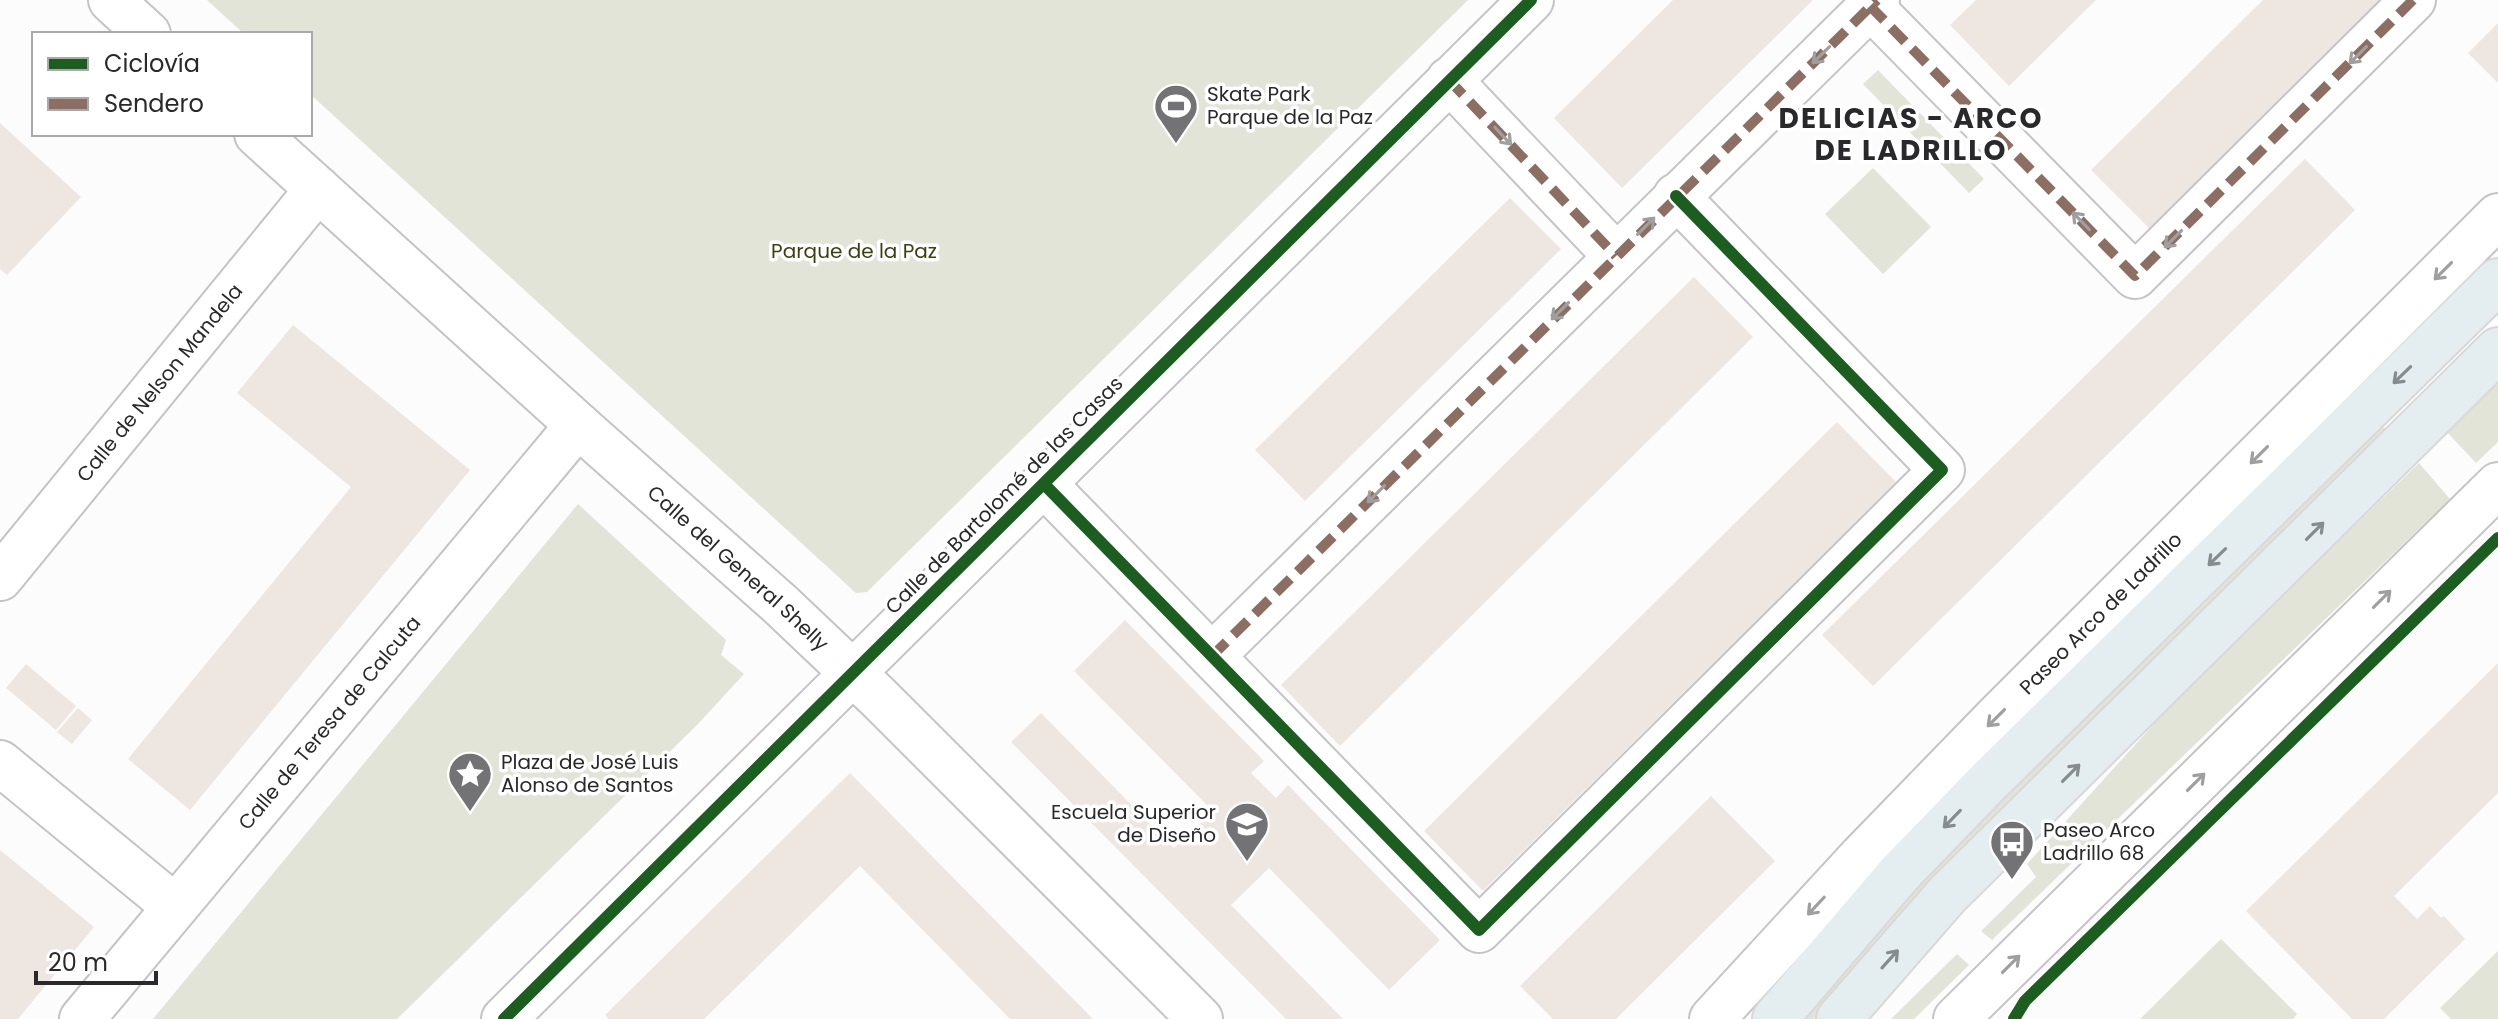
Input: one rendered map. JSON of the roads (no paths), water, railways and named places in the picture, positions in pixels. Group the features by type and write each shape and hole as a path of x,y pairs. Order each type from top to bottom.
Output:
{"main road":[{"name":"Paseo Arco de Ladrillo","path":"1775,1019 1899,874 1977,793 2498,281"},
{"path":"1839,1019 1947,895 2498,350"}],"street":[{"path":"111,0 146,32"},
{"name":"Calle de Bartolomé de las Casas","path":"504,1019 1531,0"},
{"path":"1212,656 1874,3 2135,276 2413,0"},
{"path":"1449,80 1616,256"},
{"name":"Calle del General Shelly","path":"259,136 780,604 1200,1019"},
{"name":"Calle de Nelson Mandela","path":"0,578 318,189"},
{"path":"1044,484 1479,930 1942,470 1676,196"},
{"name":"Paseo Arco de Ladrillo","path":"1712,1019 1862,856 1995,719 2498,216"},
{"name":"Calle de Teresa de Calcuta","path":"82,1019 578,425"},
{"path":"1977,1012 2498,485"},
{"path":"0,763 174,906"}],"place":[{"name":"Skate Park Parque de la Paz","path":"1176,145"},
{"name":"Plaza de José Luis Alonso de Santos","path":"470,813"},
{"name":"Escuela Superior de Diseño","path":"1247,863"},
{"name":"Paseo Arco Ladrillo 68","path":"2012,881"}],"district":[{"name":"DELICIAS - ARCO DE LADRILLO","path":"1911,134"}],"park label":[{"name":"Parque de la Paz","path":"854,251"}]}
